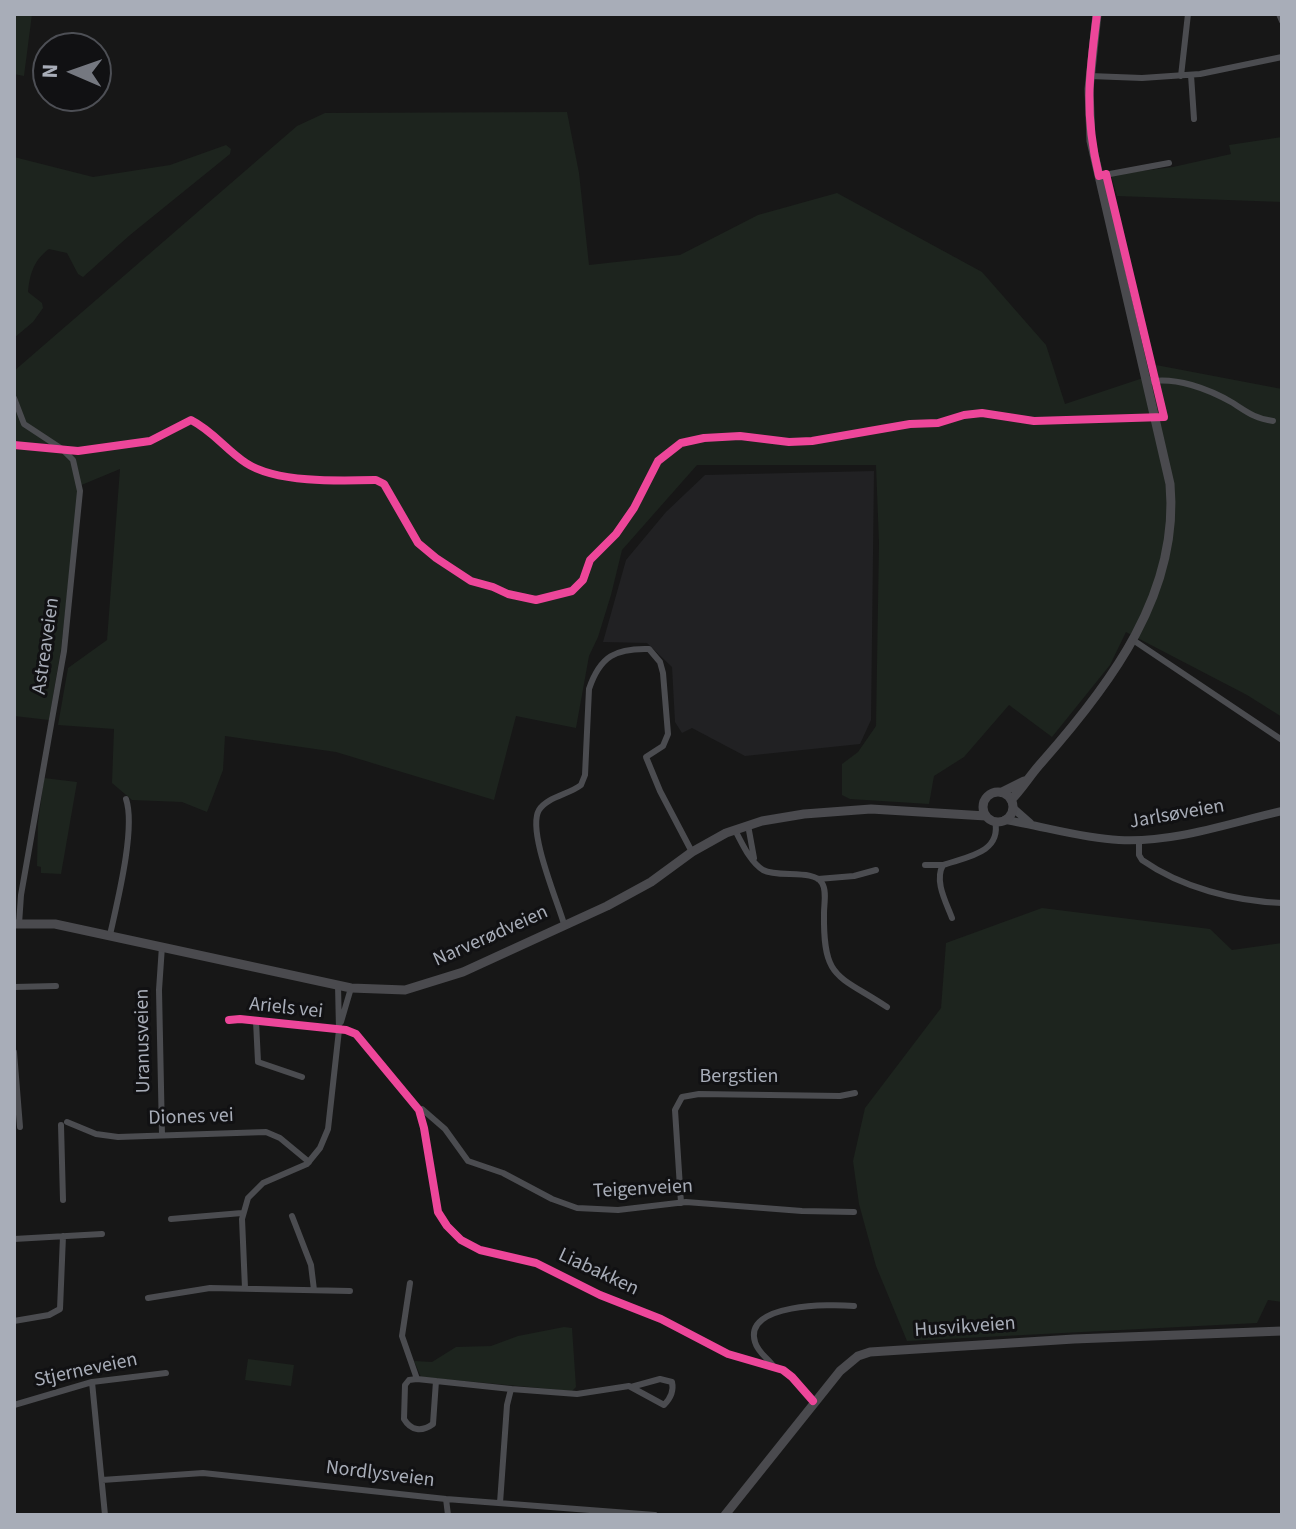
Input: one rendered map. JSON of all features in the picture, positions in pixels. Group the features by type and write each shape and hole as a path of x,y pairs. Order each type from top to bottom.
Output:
{"main road":[{"path":"964,815 989,795 1024,781 1098,695 1133,640 1164,562 1173,513 1170,484 1088,118 1097,14"},
{"path":"983,802 995,819 1012,804 1024,781"},
{"path":"1002,792 1012,804"},
{"name":"Narverødveien","path":"16,924 55,924 351,988 391,991 424,986 463,972 627,896 692,852 748,825 774,818 849,810 995,819"},
{"name":"Husvikveien","path":"725,1515 813,1401 846,1365 870,1352 1074,1339 1282,1331"}],"street":[{"path":"1181,76 1188,14"},
{"path":"1279,14 1282,21"},
{"path":"1090,76 1181,76 1282,57"},
{"path":"1191,75 1194,119"},
{"path":"1099,176 1169,163"},
{"path":"1147,382 1158,379 1178,382 1221,397 1251,416 1273,421"},
{"name":"Astreaveien","path":"14,398 24,424 73,460 80,491 64,651 16,924"},
{"path":"1133,640 1282,740"},
{"path":"564,924 538,843 536,818 545,804 581,785 585,775 587,713 593,676 610,656 625,649 649,649 660,662 668,734 663,746 646,757 692,852"},
{"path":"110,935 128,836 129,807 126,799"},
{"name":"Jarlsøveien","path":"1012,804 1030,824"},
{"name":"Jarlsøveien","path":"995,819 1078,836 1139,840 1174,836 1282,811"},
{"path":"925,865 943,865 992,845 998,832 995,819"},
{"path":"748,825 755,862"},
{"path":"735,830 755,862 771,873 818,879 854,876 876,870"},
{"path":"1139,840 1142,860 1189,883 1229,898 1282,903"},
{"path":"943,865 939,881 952,918"},
{"path":"818,879 825,890 824,921 830,967 839,977 887,1007"},
{"name":"Uranusveien","path":"162,946 159,990 162,1135"},
{"path":"245,1288 242,1213 248,1198 258,1187 309,1162 320,1148 328,1129 339,1030 338,985"},
{"path":"14,987 56,986"},
{"path":"339,1030 351,988"},
{"name":"Ariels vei","path":"229,1020 339,1030"},
{"path":"256,1021 258,1062 302,1077"},
{"name":"Liabakken","path":"339,1030 359,1037 419,1110 438,1212 461,1240 480,1250 536,1263 600,1295 661,1319 728,1354 774,1367 792,1377 813,1401"},
{"path":"14,1052 20,1127"},
{"name":"Bergstien","path":"681,1203 675,1110 682,1097 699,1094 840,1096 855,1093"},
{"name":"Teigenveien","path":"419,1110 422,1109 438,1122 472,1163 503,1173 552,1199 577,1208 618,1210 681,1203 854,1212"},
{"name":"Diones vei","path":"63,1200 64,1124 101,1135 266,1132 280,1138 309,1162"},
{"path":"171,1219 242,1213"},
{"path":"292,1216 308,1257 314,1290"},
{"path":"14,1239 102,1234"},
{"path":"14,1321 49,1315 60,1309 63,1236"},
{"path":"410,1283 402,1336 417,1379"},
{"path":"148,1298 195,1289 350,1291"},
{"name":"Liabakken","path":"774,1367 755,1344 754,1331 760,1320 771,1313 821,1304 854,1306"},
{"name":"Stjerneveien","path":"14,1405 92,1382 166,1373"},
{"path":"436,1381 434,1422 420,1430 411,1428 404,1419 405,1385 409,1380 417,1379 577,1394 631,1387 660,1379 672,1382 673,1386 671,1396 664,1405 631,1387"},
{"path":"92,1382 105,1515"},
{"path":"500,1503 507,1405 511,1389"},
{"name":"Nordlysveien","path":"102,1480 203,1473 595,1513 655,1515"},
{"path":"446,1499 448,1515"}],"shaded area":[{"path":"14,14 32,14 24,76 14,74"},
{"path":"567,112 579,173 589,265 680,255 758,215 837,193 982,272 1046,345 1065,404 1155,374 1156,365 1282,389 1282,717 1247,695 1126,632 1110,665 1052,737 1009,705 964,757 934,776 929,804 850,799 842,795 842,764 858,752 876,726 879,543 876,465 697,465 622,550 598,637 589,656 576,728 516,716 494,800 336,752 225,736 223,770 207,812 182,802 132,800 112,783 114,729 58,725 68,668 107,640 120,469 79,486 61,649 49,720 14,716 14,371 297,126 325,113"},
{"path":"1282,137 1282,202 1117,196 1111,175 1173,167 1231,154 1229,145"},
{"path":"226,145 231,149 230,154 83,277 78,274 67,253 49,249 44,253 34,268 28,292 42,303 43,308 33,322 14,338 14,157 93,177 170,165"},
{"path":"874,471 871,720 860,744 745,756 692,728 682,733 675,722 672,667 647,643 603,642 626,560 666,512 705,475"},
{"path":"44,778 77,782 61,874 41,873 41,867 37,866 38,823"},
{"path":"1042,908 1210,929 1232,950 1282,943 1282,1302 1268,1300 1257,1323 907,1341 876,1266 859,1204 853,1161 865,1108 941,1008 946,943"},
{"path":"572,1328 576,1387 572,1391 421,1377 414,1361 432,1362 456,1347 491,1346 518,1336"},
{"path":"248,1359 294,1365 291,1386 245,1380"}],"cycle path":[{"path":"14,445 78,451 150,441 191,420 259,470 291,477 376,480 384,484 418,543 436,558 471,581 536,600 572,591 583,580 590,560 616,534 634,508 658,461 681,443 740,436 789,442 812,441 910,424 938,423 982,413 1034,421 1164,417 1106,174 1099,176 1094,154 1089,95 1097,14"},
{"path":"229,1020 346,1030 356,1034 419,1110 438,1212 461,1240 480,1250 536,1263 600,1295 661,1319 728,1354 783,1370 813,1401"}]}
